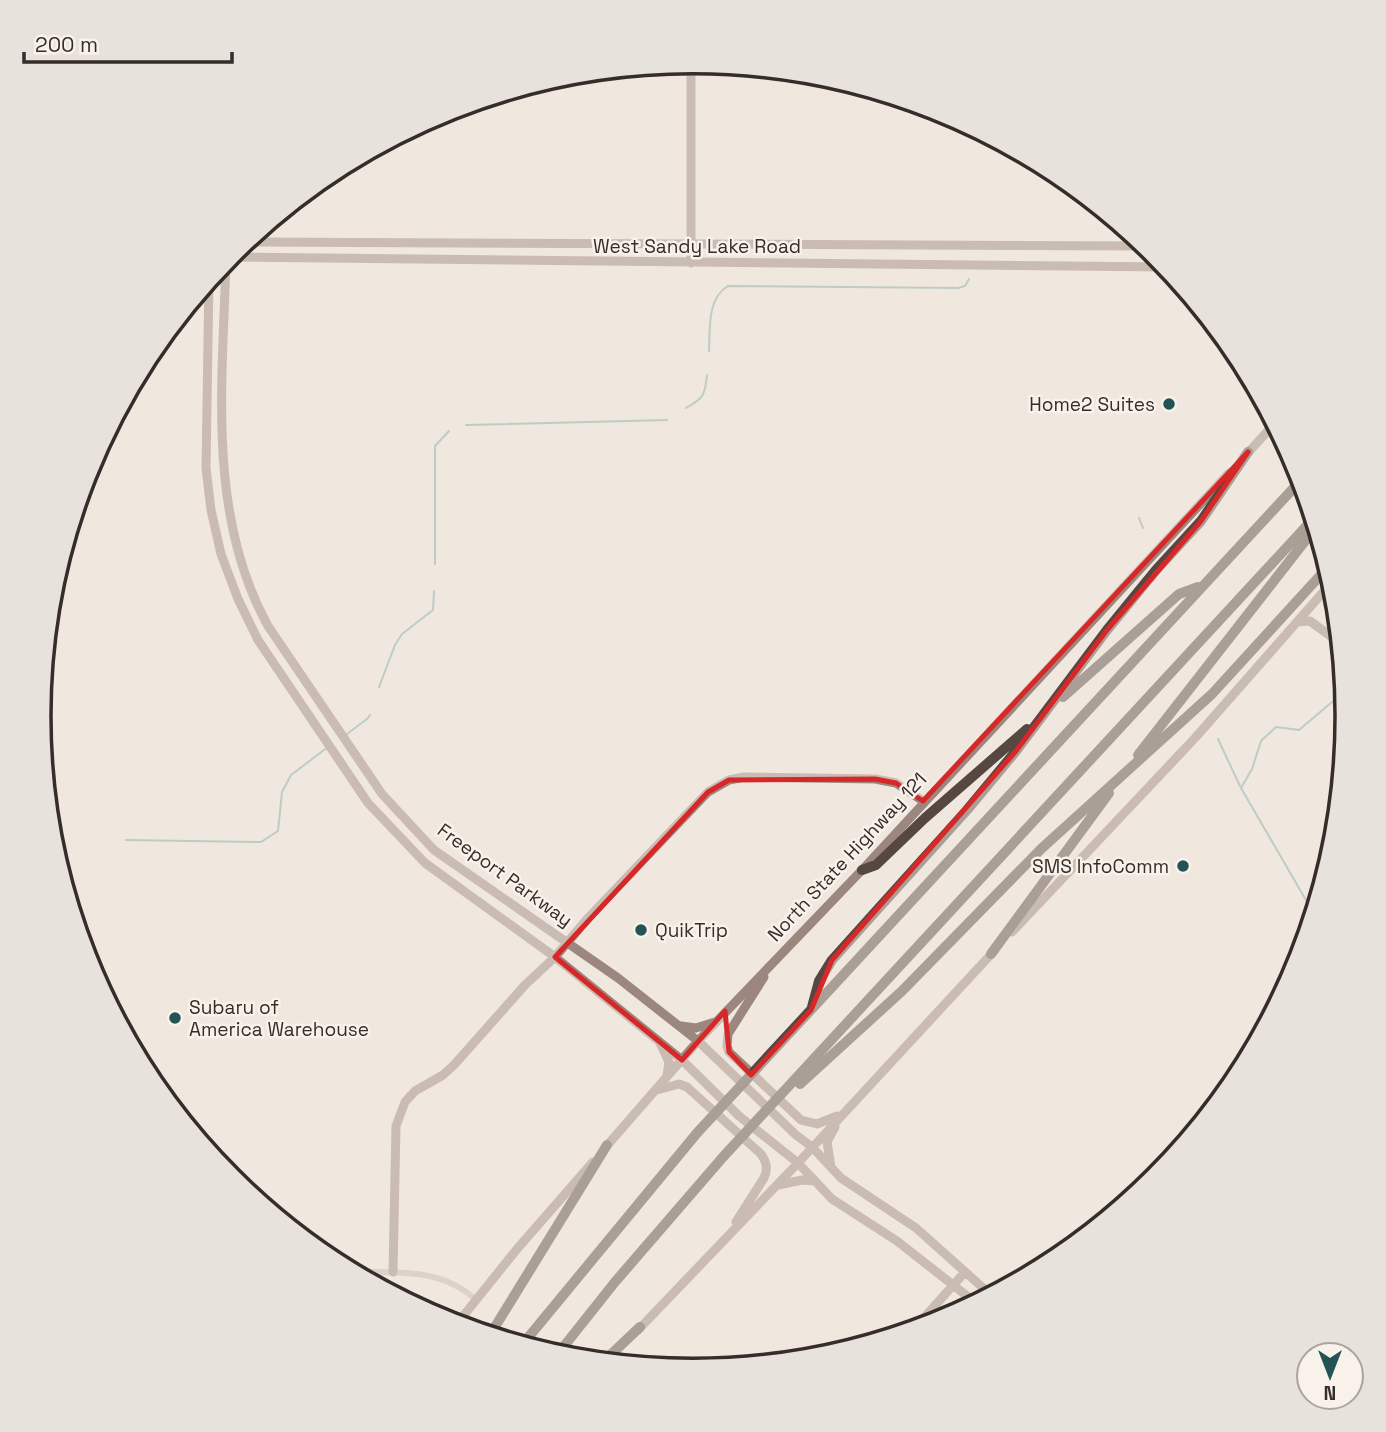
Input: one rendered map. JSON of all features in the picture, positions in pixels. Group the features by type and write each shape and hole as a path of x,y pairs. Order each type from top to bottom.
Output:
{"highway":[{"path":"811,1010 818,981 832,960 1016,751 1107,630 1201,521 1248,452"},
{"path":"529,1336 697,1133 1293,489"},
{"path":"565,1345 615,1282 723,1157 1306,527"},
{"path":"991,954 1159,727 1309,536"},
{"path":"784,1092 797,1086 902,991 1041,849 1212,694 1319,576"},
{"path":"862,870 876,865 925,818 1179,594 1201,586"},
{"path":"496,1327 607,1145"},
{"path":"614,1353 640,1326"}],"main road":[{"path":"691,74 691,263"},
{"path":"419,241 422,261"},
{"name":"West Sandy Lake Road","path":"260,242 1130,246"},
{"path":"986,245 986,265"},
{"name":"West Sandy Lake Road","path":"243,258 1151,266"},
{"name":"Freeport Parkway","path":"226,275 223,467 227,507 237,551 254,600 268,626 382,794 434,850 618,978 698,1041 796,1135 812,1147 841,1178 916,1228 984,1288"},
{"name":"Freeport Parkway","path":"209,295 206,468 211,510 221,554 238,599 258,640 368,803 425,863 555,957 682,1060 739,1116 798,1163 832,1199 897,1241 968,1296"},
{"path":"206,411 222,410"},
{"name":"North State Highway 121","path":"463,1315 698,1041 862,870 1268,430"},
{"path":"640,1326 777,1186 1186,747 1323,592"},
{"path":"1297,622 1310,621 1330,636"},
{"path":"393,1272 396,1126 400,1113 415,1091 443,1075 454,1065 708,792 729,779 744,777 887,780 923,801"},
{"path":"776,958 728,1034 729,1052 801,1120 817,1124 844,1112"},
{"path":"677,1025 696,1028 716,1022"},
{"path":"660,1042 668,1062 667,1077"},
{"path":"655,1091 679,1084 687,1087 761,1154 765,1161 767,1171 764,1178 726,1239"},
{"path":"832,1168 827,1142 844,1112"},
{"path":"777,1186 802,1180 815,1181"},
{"path":"929,1313 965,1272"}],"street":[{"path":"372,1272 443,1278 464,1289 475,1299"}],"highlighted area":[{"path":"1248,452 1201,521 1107,630 1016,751 832,960 811,1010 751,1075 729,1052 725,1011 682,1060 555,957 708,792 729,780 875,779 896,783 923,801"}],"waterway":[{"path":"709,351 713,306 721,291 728,286 958,288 965,286 969,279"},
{"path":"686,408 702,395 707,375"},
{"path":"466,425 667,420"},
{"path":"435,564 435,446 449,431"},
{"path":"1139,518 1143,528"},
{"path":"379,687 402,634 433,610 434,591"},
{"path":"1307,902 1241,788 1252,769 1261,741 1276,727 1299,730 1335,700"},
{"path":"347,734 370,715"},
{"path":"1218,739 1240,786"},
{"path":"126,840 261,842 278,831 282,792 291,775 328,747"}],"place":[{"name":"Home2 Suites","path":"1169,404"},
{"name":"SMS InfoComm","path":"1183,866"},
{"name":"QuikTrip","path":"641,930"},
{"name":"Subaru of America Warehouse","path":"175,1018"}]}
